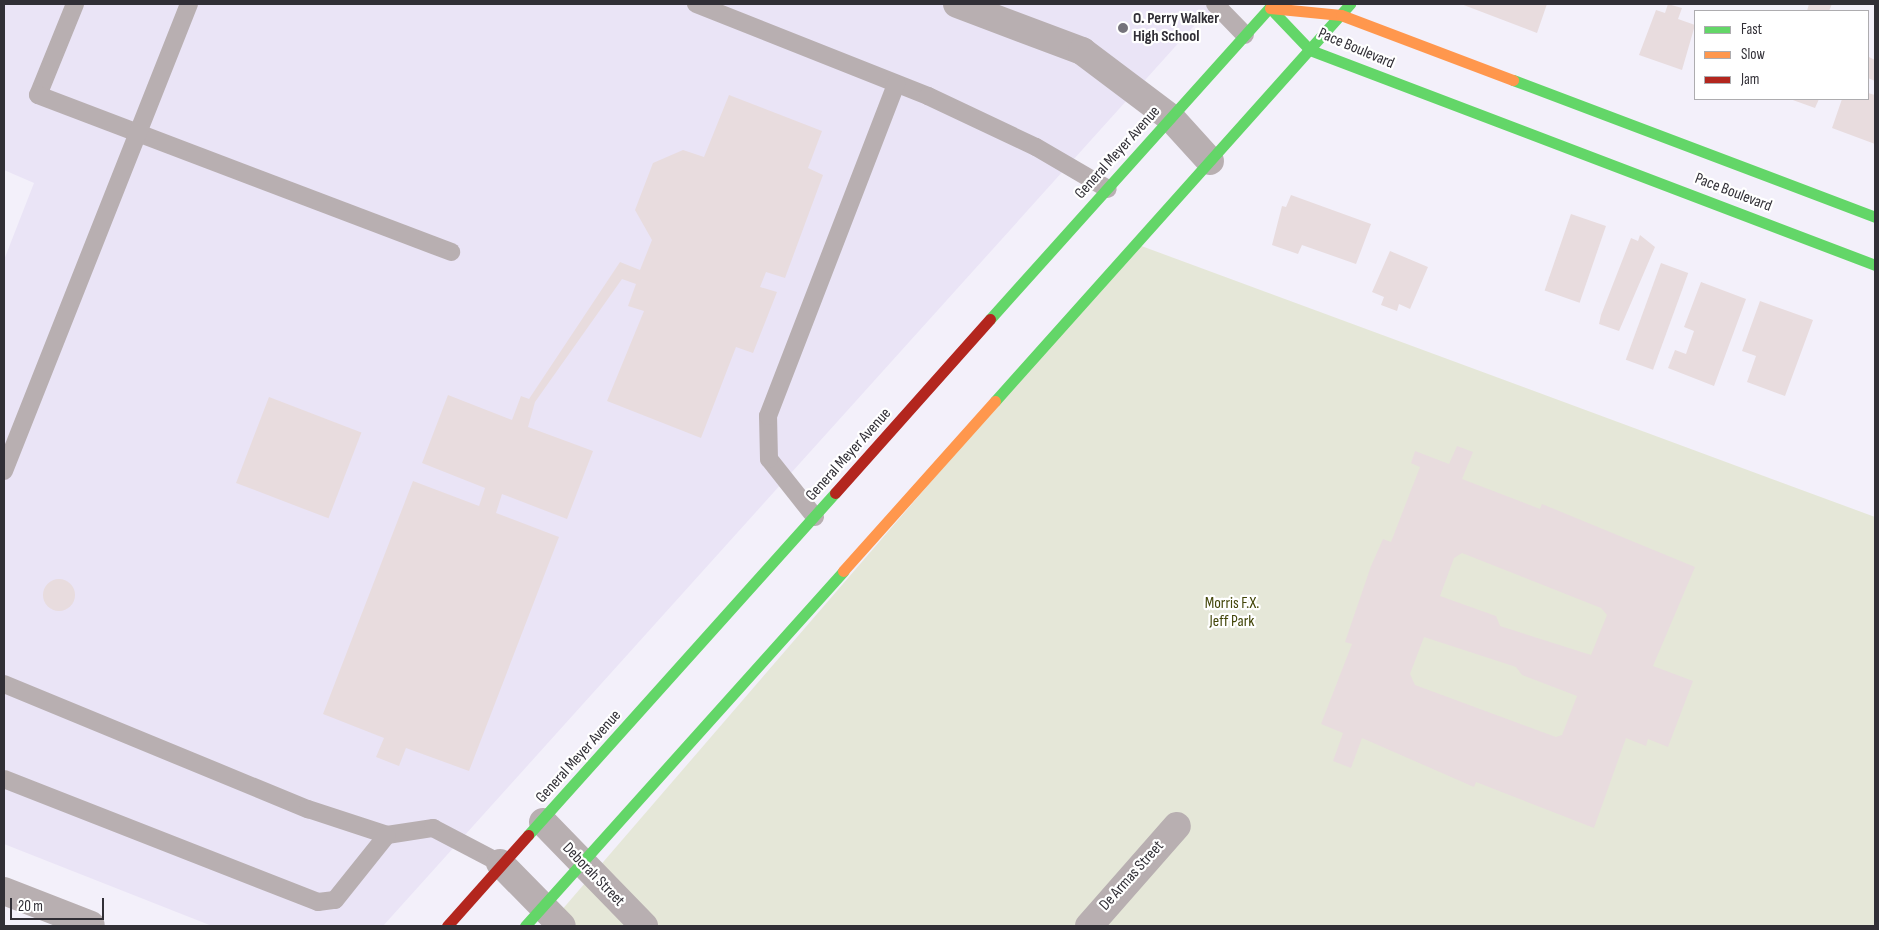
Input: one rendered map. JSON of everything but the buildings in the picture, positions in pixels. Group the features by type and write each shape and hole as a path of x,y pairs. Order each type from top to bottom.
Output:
{"main road":[{"path":"534,916 1350,4"},
{"name":"General Meyer Avenue","path":"447,926 500,863 543,822 1271,6"},
{"name":"Pace Boulevard","path":"1271,6 1341,15 1875,217"},
{"name":"Pace Boulevard","path":"1271,6 1310,50 1875,265"}],"street":[{"path":"957,4 1082,51 1171,118 1210,161"},
{"name":"Deborah Street","path":"543,822 644,926"},
{"name":"De Armas Street","path":"1089,926 1177,826"},
{"path":"500,863 534,916 562,926"},
{"path":"4,891 91,926"}],"lane":[{"path":"75,4 38,95 451,252"},
{"path":"4,471 188,4"},
{"path":"696,4 896,84 1036,147 1108,189"},
{"path":"1215,4 1245,35"},
{"path":"815,517 790,490 770,459 768,416 896,84"},
{"path":"4,684 308,809 387,835 433,828 500,863"},
{"path":"4,779 318,902 335,900 387,835"}],"shaded area":[{"path":"4,4 1219,4 1192,28 383,926 212,926 4,844 4,260 34,183 4,170"}],"green space":[{"name":"Morris F.X. Jeff Park","path":"1136,244 1875,517 1875,926 548,926"}],"traffic: fast":[{"path":"990,319 1273,4"},
{"path":"995,401 1350,4"},
{"path":"1270,8 1310,50 1875,265"},
{"path":"1513,80 1875,217"},
{"path":"528,835 835,493"},
{"path":"525,926 843,571"}],"traffic: slow":[{"path":"1270,8 1341,15 1513,80"},
{"path":"843,571 995,401"}],"traffic: jam":[{"path":"835,493 990,319"},
{"path":"447,926 528,835"}],"place":[{"name":"O. Perry Walker High School","path":"1123,28"}]}
